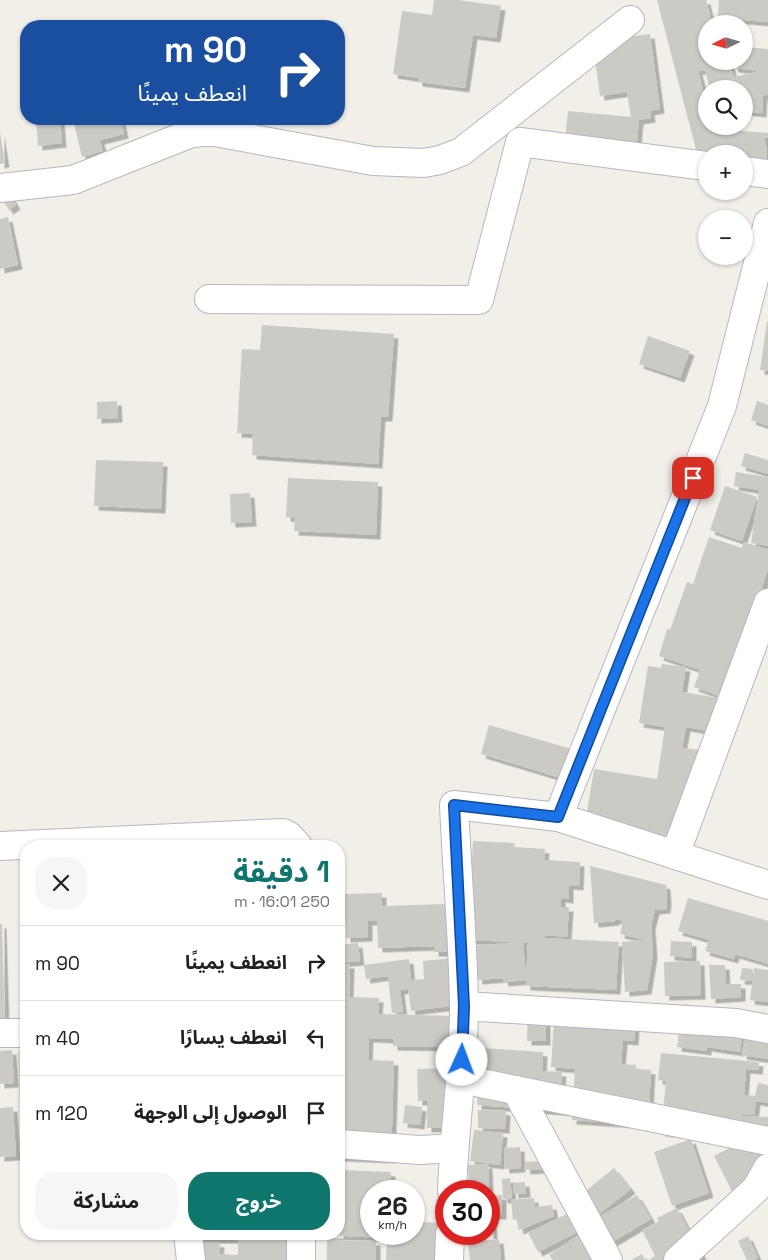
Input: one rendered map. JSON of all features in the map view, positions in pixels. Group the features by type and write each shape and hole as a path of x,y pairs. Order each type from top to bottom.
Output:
{"street":[{"path":"0,188 73,180 189,134 202,132 216,132 373,161 424,163 440,160 461,152 630,20"},
{"path":"209,299 479,300 520,142 698,165"},
{"path":"753,172 768,174"},
{"path":"558,817 722,406 768,223"},
{"path":"675,855 768,604"},
{"path":"453,1180 461,1079 464,1006 454,805 558,817 768,885"},
{"path":"142,840 283,834 293,840"},
{"path":"0,846 20,845"},
{"path":"464,1006 736,1023 768,1028"},
{"path":"0,1033 20,1033"},
{"path":"461,1079 768,1141"},
{"path":"516,1090 608,1260"},
{"path":"345,1144 420,1150 454,1148"},
{"path":"678,1260 756,1189 768,1168"},
{"path":"189,1240 191,1260"},
{"path":"300,1260 301,1240"},
{"path":"449,1260 450,1245"}],"shaded area":[{"path":"18,1051 20,1051 20,1116"}],"building":[{"path":"434,0 458,0 501,6 496,38 473,35 465,88 418,82 418,78 393,74 402,11 432,15"},
{"path":"657,0 706,0 710,15 698,15 698,70 700,80 698,80 698,135 753,135 753,132 768,133 768,136 764,138 767,151 766,171 753,170 753,145 698,145 698,157"},
{"path":"719,0 768,0 768,22 753,21 753,15 718,15"},
{"path":"650,34 660,109 650,111 651,118 639,120 635,163 564,151 568,111 631,117 627,92 600,96 595,59 605,58 603,40"},
{"path":"753,48 768,49 768,94 763,96 762,113 753,112 753,80 708,80 705,71 698,70 732,70 734,77 760,71 751,70 753,70"},
{"path":"36,125 60,125 62,143 38,146"},
{"path":"74,125 122,125 124,134 100,140 103,151 82,157"},
{"path":"0,132 5,163 0,164"},
{"path":"9,193 16,205 9,210 1,198"},
{"path":"8,217 18,265 0,269 0,219"},
{"path":"768,322 768,371 760,370"},
{"path":"262,325 394,334 388,417 381,417 378,464 252,455 253,434 237,433 242,349 260,350"},
{"path":"648,336 690,351 680,378 639,364"},
{"path":"117,401 118,418 97,419 97,402"},
{"path":"757,401 768,405 768,426 751,420"},
{"path":"745,453 768,460 768,474 741,466"},
{"path":"96,460 163,462 161,509 94,506"},
{"path":"736,472 768,477 768,546 751,543 759,490 734,486"},
{"path":"288,478 378,482 376,535 294,531 295,518 286,517"},
{"path":"725,486 757,497 742,541 710,530"},
{"path":"250,493 252,522 231,523 230,494"},
{"path":"709,537 742,548 744,542 768,550 768,569 725,698 694,687 700,670 659,656 667,629 670,630 687,582 693,584"},
{"path":"662,664 686,667 682,692 719,698 714,732 686,727 682,748 700,750 687,808 676,807 669,854 584,831 594,769 657,779 665,727 639,723 648,666 661,668"},
{"path":"489,725 575,750 567,780 481,754"},
{"path":"473,841 515,843 514,847 545,849 544,860 580,862 579,886 569,885 569,899 561,898 561,907 569,907 567,937 545,935 545,938 619,942 616,990 526,986 526,980 504,982 503,978 478,980 475,946 519,942 470,940","holes":["523,943 528,943 526,978"]},
{"path":"590,866 666,885 666,909 655,910 651,925 653,954 647,990 625,992 622,942 646,940 620,934 623,921 615,919 615,921 594,923"},
{"path":"382,893 382,906 447,904 449,952 434,952 434,946 378,948 377,921 368,921 368,937 346,938 345,894"},
{"path":"688,898 768,921 768,964 735,954 734,959 705,951 709,940 678,931"},
{"path":"0,924 2,924 5,1023 0,1023"},
{"path":"671,941 692,942 692,958 670,956"},
{"path":"358,943 360,961 345,962 345,944"},
{"path":"453,958 458,1005 411,1011 408,989 400,990 403,1012 392,1013 388,976 366,979 364,965 409,959 411,980 424,979 423,961"},
{"path":"700,961 701,995 665,996 664,962"},
{"path":"345,964 350,964 349,997 379,998 378,1014 454,1016 453,1047 393,1046 393,1039 369,1038 368,1060 394,1061 391,1159 345,1157"},
{"path":"709,965 725,965 726,984 741,984 741,997 711,999"},
{"path":"742,968 753,969 751,981 740,980"},
{"path":"754,968 768,970 768,1002 750,1000"},
{"path":"528,1001 546,1001 546,1041 527,1041"},
{"path":"555,1003 636,1009 634,1041 623,1040 621,1064 636,1065 636,1069 651,1070 648,1125 572,1120 575,1069 551,1067"},
{"path":"683,1004 717,1009 744,1017 740,1052 707,1047 707,1051 677,1047"},
{"path":"747,1020 768,1023 768,1059 742,1055"},
{"path":"481,1048 543,1052 542,1071 562,1072 561,1086 573,1087 571,1112 477,1105"},
{"path":"12,1050 14,1083 0,1084 0,1051"},
{"path":"661,1053 759,1062 758,1070 746,1069 744,1095 755,1096 758,1083 768,1085 768,1103 756,1101 754,1115 742,1114 739,1139 661,1132 666,1081 658,1080"},
{"path":"457,1068 458,1127 427,1128 427,1101 418,1101 417,1069"},
{"path":"405,1105 422,1107 420,1125 403,1123"},
{"path":"13,1107 16,1156 0,1157 0,1108"},
{"path":"478,1110 506,1111 505,1129 478,1128"},
{"path":"742,1116 768,1117 768,1142 751,1141 762,1164 739,1205 714,1156 743,1141"},
{"path":"474,1130 503,1133 500,1165 470,1161"},
{"path":"691,1139 709,1193 672,1206 654,1152"},
{"path":"520,1147 521,1168 505,1169 504,1148"},
{"path":"541,1161 542,1169 526,1170 525,1162"},
{"path":"488,1164 489,1180 469,1180 468,1165"},
{"path":"614,1168 631,1189 598,1215 582,1194"},
{"path":"345,1170 391,1172 391,1180 360,1180 360,1237 345,1236"},
{"path":"510,1178 512,1198 503,1199 502,1179"},
{"path":"525,1182 526,1193 514,1194 513,1183"},
{"path":"500,1195 502,1195 502,1215 500,1215"},
{"path":"637,1195 651,1219 609,1244 595,1219"},
{"path":"534,1198 535,1207 552,1205 554,1216 519,1230 517,1219 513,1220 511,1200"},
{"path":"677,1208 703,1257 697,1260 649,1260 655,1256 642,1230 659,1221 657,1218"},
{"path":"567,1214 576,1233 538,1252 528,1233"},
{"path":"425,1222 435,1223 435,1245 445,1245 444,1260 386,1260 387,1245 425,1245"},
{"path":"580,1234 598,1260 553,1260 549,1255"},
{"path":"748,1236 758,1258 754,1260 747,1260 738,1241"},
{"path":"238,1240 302,1240 301,1260 202,1260 203,1242 220,1243 219,1254 238,1255"},
{"path":"327,1240 360,1241 360,1245 376,1245 376,1260 327,1260"},
{"path":"468,1245 500,1245 501,1260 470,1260"},
{"path":"642,1254 645,1260 631,1260"}],"route":[{"path":"462,1060 464,1006 454,805 558,817 693,478"}]}
